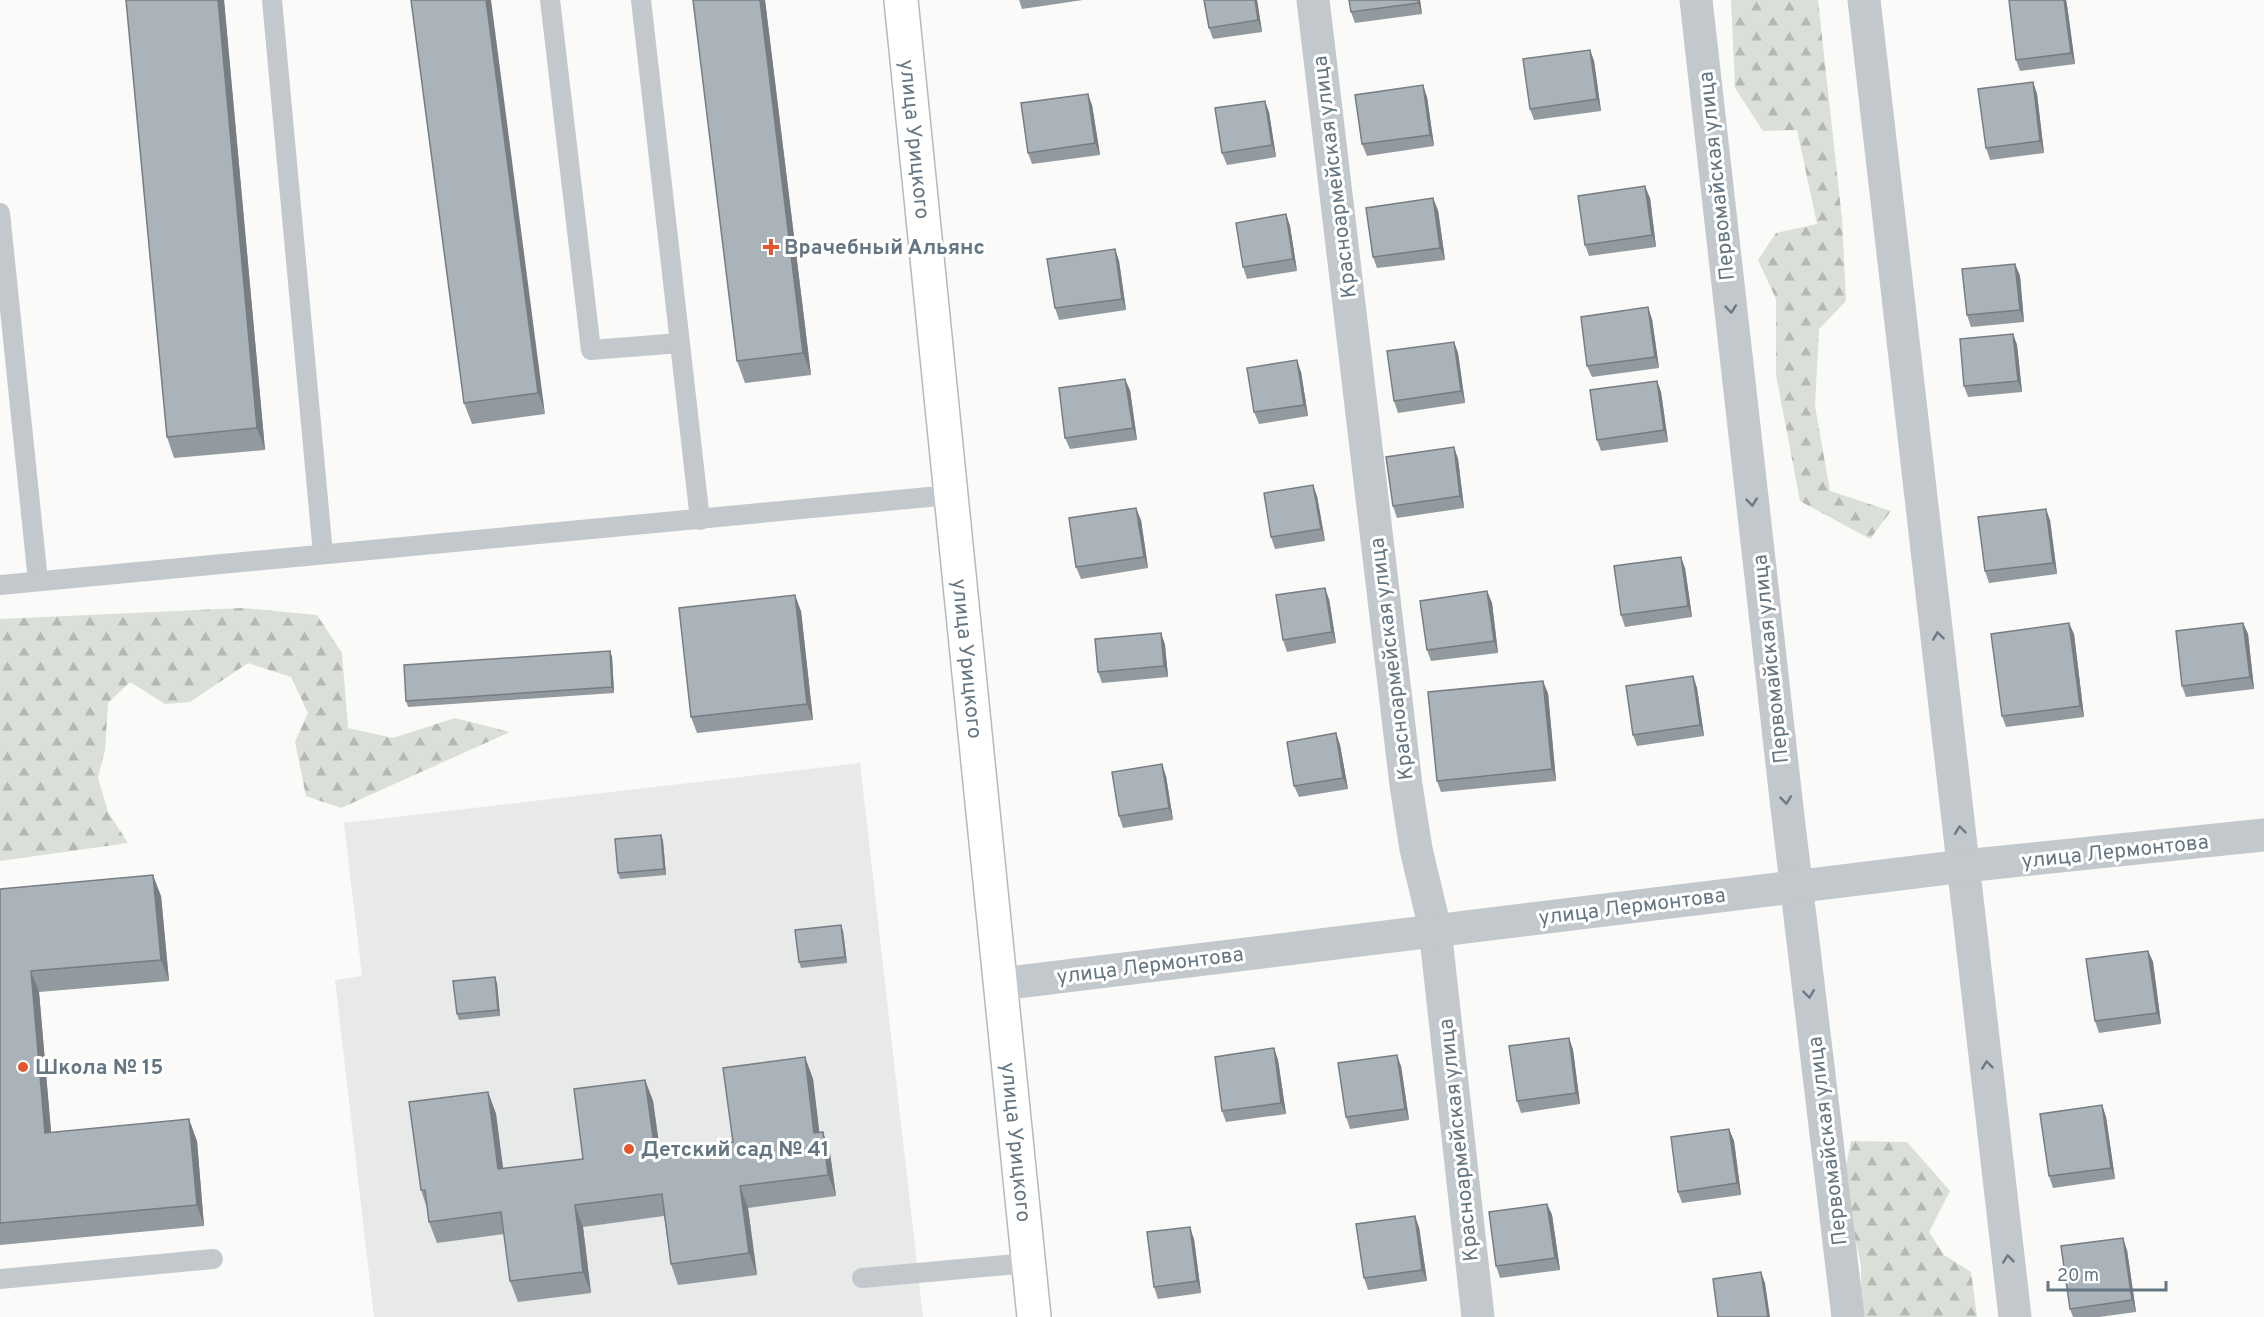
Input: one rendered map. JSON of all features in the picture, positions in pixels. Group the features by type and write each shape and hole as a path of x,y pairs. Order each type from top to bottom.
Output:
{"street":[{"name":"улица Урицкого","path":"901,0 1034,1317"},
{"name":"Красноармейская улица","path":"1313,0 1406,785 1416,849 1435,929 1478,1317"},
{"name":"Первомайская улица","path":"1696,0 1787,808 1848,1317"},
{"path":"1864,0 2015,1317"},
{"name":"улица Лермонтова","path":"1001,984 1435,929 1964,866 2264,835"}],"lane":[{"path":"272,0 323,554"},
{"path":"550,0 591,350 680,343"},
{"path":"641,0 700,520"},
{"path":"0,213 38,581"},
{"path":"0,585 950,495"},
{"path":"0,1279 213,1259"},
{"path":"862,1278 1028,1263"}],"shaded area":[{"name":"Детский сад № 41","path":"860,763 923,1317 374,1317 335,980 362,976 344,823"}],"green space":[{"path":"1731,0 1818,0 1842,219 1846,301 1819,329 1815,406 1830,491 1891,511 1870,539 1800,501 1776,375 1776,299 1758,260 1776,233 1817,224 1797,130 1763,131 1735,88"},
{"path":"243,608 317,615 342,653 348,728 393,738 455,718 510,732 341,808 306,796 295,742 308,713 291,677 248,663 190,702 165,704 130,682 108,703 105,750 98,778 108,812 128,843 0,861 0,619"},
{"path":"1851,1141 1907,1142 1950,1191 1929,1232 1944,1255 1971,1272 1977,1317 1861,1317 1861,1266 1843,1181"}],"building":[{"path":"126,0 218,0 257,428 167,437"},
{"path":"411,0 486,0 538,393 464,403"},
{"path":"693,0 760,0 803,353 737,361"},
{"path":"1204,0 1255,0 1258,20 1209,28"},
{"path":"1349,0 1418,0 1418,3 1351,12"},
{"path":"2009,0 2064,0 2071,53 2016,60"},
{"path":"1590,50 1597,99 1530,109 1523,59"},
{"path":"2033,82 2040,141 1986,148 1978,89"},
{"path":"1423,85 1430,135 1362,144 1355,95"},
{"path":"1088,94 1095,143 1028,153 1021,103"},
{"path":"1265,101 1272,145 1222,153 1215,108"},
{"path":"1645,186 1652,235 1585,245 1578,196"},
{"path":"1433,198 1440,248 1373,257 1366,208"},
{"path":"1286,214 1293,259 1243,267 1236,223"},
{"path":"1115,249 1122,299 1055,308 1047,259"},
{"path":"2015,264 2020,310 1967,315 1962,269"},
{"path":"1648,307 1655,357 1587,366 1581,317"},
{"path":"2013,334 2018,381 1964,386 1960,339"},
{"path":"1454,342 1461,391 1394,401 1387,351"},
{"path":"1297,360 1304,405 1254,412 1247,368"},
{"path":"1125,379 1133,428 1065,438 1059,388"},
{"path":"1657,381 1664,430 1597,440 1590,390"},
{"path":"1454,447 1460,496 1393,506 1386,457"},
{"path":"1313,485 1321,529 1271,537 1264,493"},
{"path":"1136,508 1144,557 1076,567 1069,518"},
{"path":"2046,509 2053,563 1985,571 1978,517"},
{"path":"1681,557 1688,606 1621,615 1614,566"},
{"path":"1325,588 1332,632 1283,640 1276,595"},
{"path":"1487,591 1494,641 1427,650 1420,601"},
{"path":"795,595 807,704 691,717 679,608"},
{"path":"2069,623 2080,706 2002,716 1991,634"},
{"path":"2243,623 2250,677 2182,686 2176,631"},
{"path":"1161,633 1164,666 1098,672 1095,639"},
{"path":"610,651 612,687 406,701 404,665"},
{"path":"1693,676 1700,725 1633,735 1626,686"},
{"path":"1543,681 1552,769 1437,781 1428,692"},
{"path":"1336,733 1343,778 1294,786 1287,742"},
{"path":"1162,764 1169,808 1119,816 1112,772"},
{"path":"661,835 664,869 618,873 615,839"},
{"name":"Школа № 15","path":"153,875 161,960 31,971 45,1133 189,1119 197,1205 0,1223 0,889"},
{"path":"841,925 845,957 799,962 795,930"},
{"path":"2148,951 2157,1013 2095,1021 2086,959"},
{"path":"495,977 498,1010 457,1014 453,981"},
{"path":"1569,1038 1576,1093 1517,1101 1509,1046"},
{"path":"1274,1048 1281,1103 1222,1111 1215,1057"},
{"path":"1397,1055 1405,1109 1346,1117 1338,1063"},
{"path":"805,1057 814,1133 823,1132 828,1175 740,1186 749,1253 671,1264 662,1194 575,1205 583,1272 510,1281 501,1212 429,1222 425,1190 421,1190 409,1102 488,1092 498,1169 583,1159 574,1089 645,1080 655,1151 733,1142 723,1068"},
{"path":"2102,1105 2111,1168 2049,1176 2040,1114"},
{"path":"1729,1129 1737,1183 1678,1192 1671,1137"},
{"path":"1547,1204 1555,1258 1496,1266 1489,1212"},
{"path":"1415,1216 1422,1270 1364,1278 1356,1224"},
{"path":"1190,1227 1197,1281 1154,1287 1147,1232"},
{"path":"2123,1238 2132,1300 2070,1309 2061,1246"},
{"path":"1761,1272 1768,1317 1718,1317 1713,1279"}],"place":[{"name":"Врачебный Альянс","path":"771,247"},
{"name":"Школа № 15","path":"23,1067"},
{"name":"Детский сад № 41","path":"629,1149"}]}
